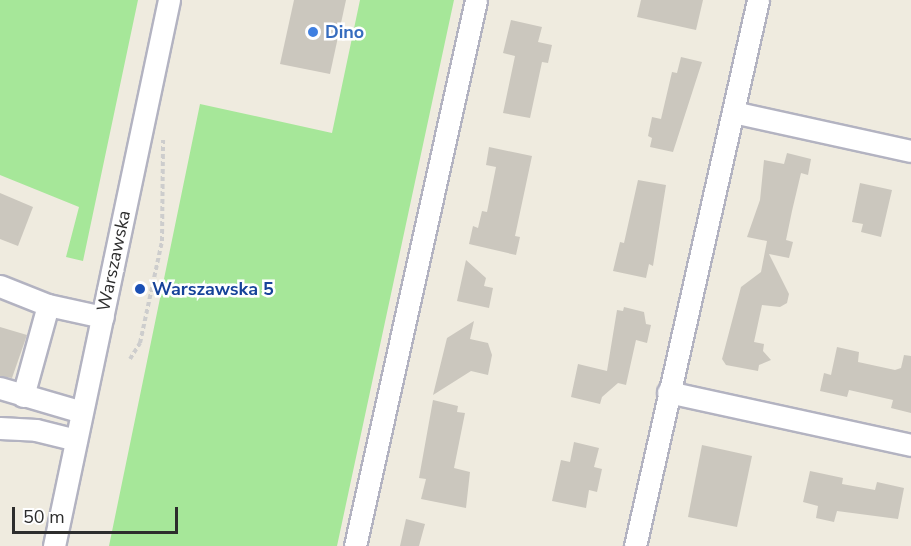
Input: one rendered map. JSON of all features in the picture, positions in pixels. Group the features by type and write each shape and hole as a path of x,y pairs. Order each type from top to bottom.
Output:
{"street":[{"name":"Warszawska","path":"54,546 169,0"},
{"path":"355,546 476,0"},
{"path":"635,546 758,0"},
{"path":"733,112 911,151"},
{"path":"0,286 48,305 103,318"},
{"path":"23,396 48,305"},
{"path":"0,388 82,412"},
{"path":"668,392 911,445"},
{"path":"0,428 76,440"},
{"name":"Warszawska","path":"49,546 59,522"}],"path":[{"path":"130,359 140,343 162,241 162,166"}],"green space":[{"path":"0,0 138,0 83,261 66,257 79,207 0,175"},
{"path":"360,0 454,0 337,546 109,546 200,104 332,133"}],"building":[{"name":"Dino","path":"294,0 346,0 330,74 280,64"},
{"path":"641,0 703,0 696,30 637,17"},
{"path":"511,20 542,27 538,42 552,45 548,63 542,62 530,118 503,113 515,56 503,53"},
{"path":"681,57 702,62 673,152 650,147 652,138 648,136 652,117 661,119 672,72 677,73"},
{"path":"489,147 532,156 515,236 520,237 516,255 469,244 473,226 478,228 482,211 487,212 496,167 486,165"},
{"path":"787,153 811,159 808,175 801,173 792,211 786,240 793,242 789,258 769,254 789,294 787,303 780,307 762,305 754,342 764,344 763,351 771,360 759,365 758,371 726,365 722,359 741,287 761,272 767,241 747,237 760,200 764,160 784,164"},
{"path":"638,180 666,185 653,266 649,264 646,278 613,271 620,242 624,243"},
{"path":"860,183 892,190 881,237 861,232 863,224 852,222"},
{"path":"0,193 33,207 18,246 0,239"},
{"path":"466,260 486,278 484,286 493,288 489,308 457,301"},
{"path":"624,307 644,312 646,324 651,325 647,343 636,340 626,385 618,383 602,397 600,404 571,397 578,364 607,371 617,310 623,311"},
{"path":"474,321 470,339 488,343 492,355 488,375 471,371 433,395 447,338"},
{"path":"0,327 27,335 12,378 0,376"},
{"path":"837,347 859,352 858,362 895,370 901,368 904,355 911,356 911,413 891,408 893,400 849,390 847,397 820,391 824,373 831,375"},
{"path":"433,400 458,406 457,412 465,413 454,468 470,472 466,508 421,499 426,479 419,478"},
{"path":"574,442 599,448 594,467 602,469 597,492 589,490 586,508 552,501 561,460 570,462"},
{"path":"702,445 752,456 737,527 688,517"},
{"path":"810,471 843,478 842,484 875,490 877,482 904,488 898,519 837,511 834,522 816,518 818,506 803,502"},
{"path":"406,519 425,524 419,546 400,546"}],"place":[{"name":"Dino","path":"313,32"},
{"name":"Warszawska 5","path":"140,289"}]}
